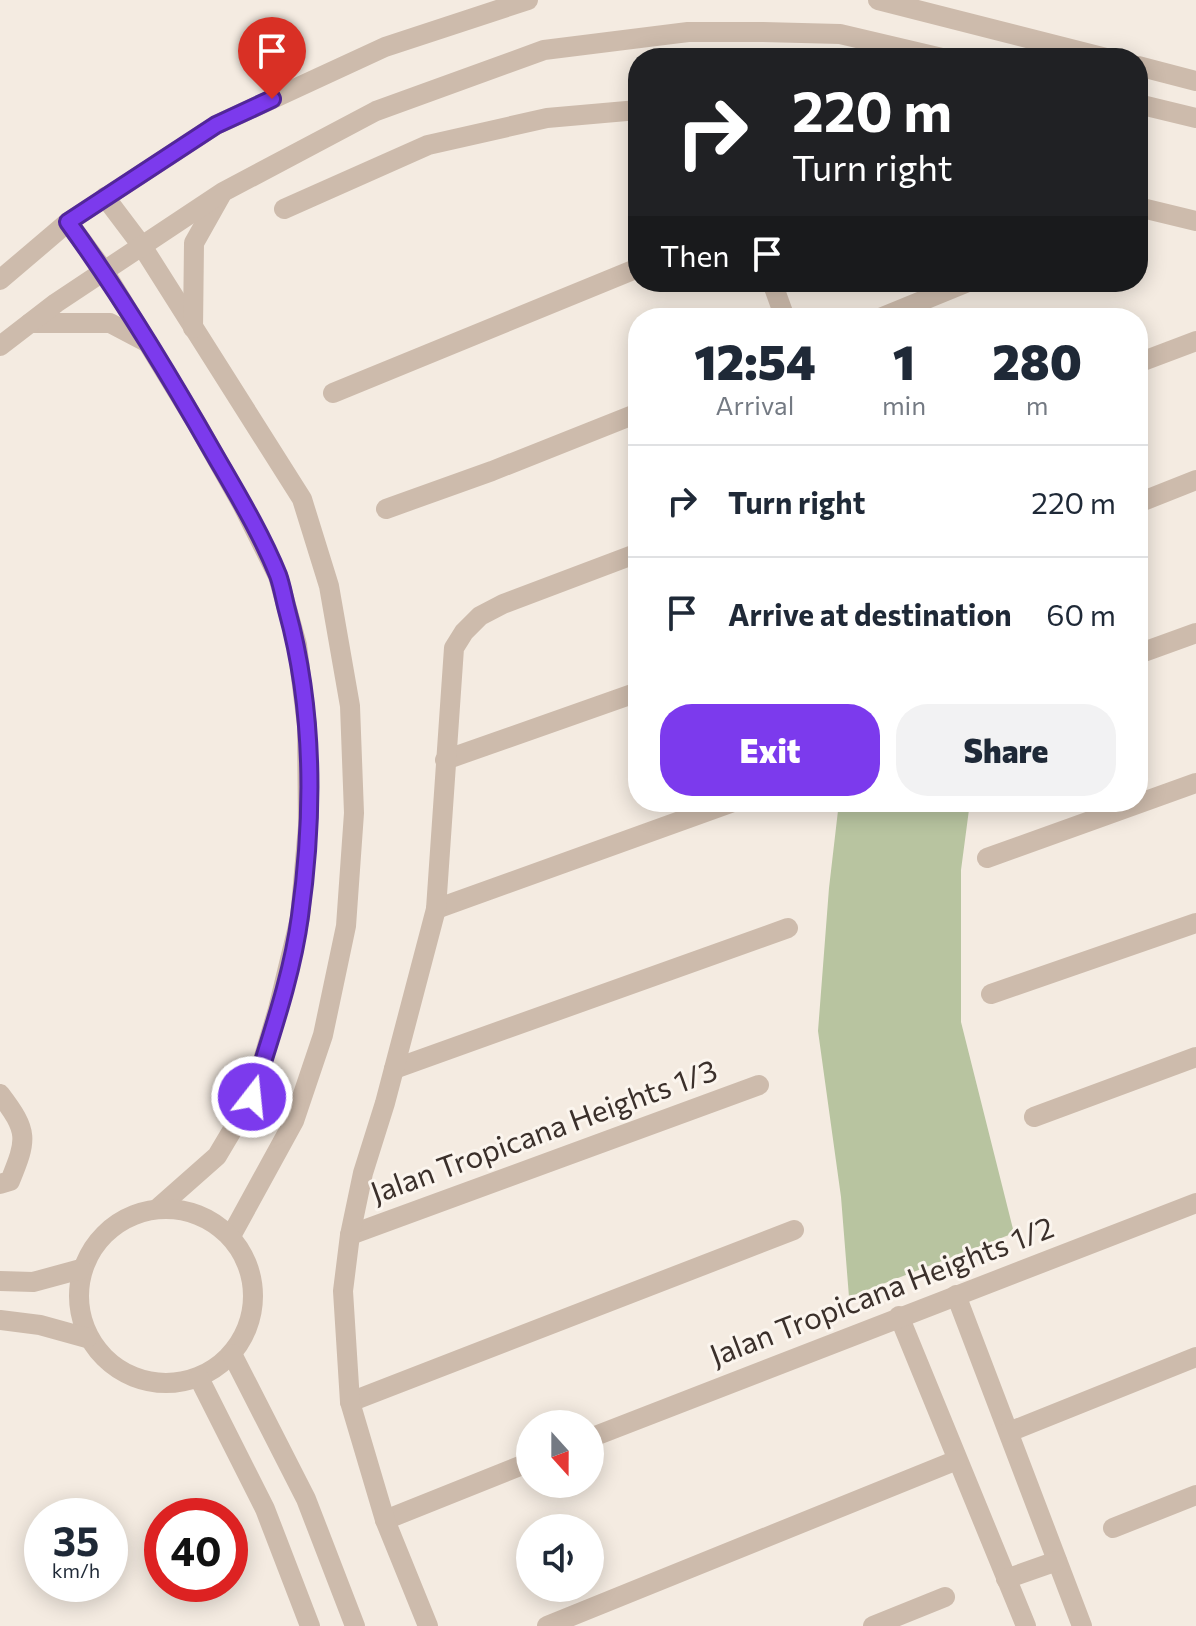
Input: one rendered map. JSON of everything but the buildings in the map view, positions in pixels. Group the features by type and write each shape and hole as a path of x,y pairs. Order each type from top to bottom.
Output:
{"street":[{"path":"0,280 68,222 216,125 385,47 522,0"},
{"path":"878,0 1067,48"},
{"path":"0,346 104,271 223,192 376,111 544,50 688,32 840,34 900,48"},
{"path":"1148,69 1196,81"},
{"path":"1148,106 1196,118"},
{"path":"284,209 428,145 547,118 628,111"},
{"path":"193,328 194,243 223,192"},
{"path":"105,197 142,246 302,499 329,586 350,706 354,813 346,926 323,1035 294,1121 231,1236"},
{"path":"1148,210 1196,221"},
{"path":"68,222 104,271 148,343 227,477 278,576 297,645 307,726 308,826 300,918 252,1097 217,1156 157,1209"},
{"path":"333,393 628,272"},
{"path":"904,308 944,292"},
{"path":"30,323 110,323 148,343"},
{"path":"1148,359 1196,341"},
{"path":"386,509 628,417"},
{"path":"1148,499 1196,480"},
{"path":"428,1626 385,1520 350,1402 343,1291 350,1235 363,1173 436,909 454,648 480,616 503,604 628,557"},
{"path":"1148,650 1196,633"},
{"path":"445,760 628,696"},
{"path":"1148,800 1196,783"},
{"path":"436,909 705,812"},
{"path":"987,858 1115,812"},
{"path":"991,994 1196,923"},
{"path":"394,1069 788,928"},
{"path":"1034,1117 1196,1057"},
{"name":"Jalan Tropicana Heights 1/3","path":"350,1235 759,1085"},
{"path":"0,1094 18,1118 24,1146 10,1181 0,1184"},
{"name":"Jalan Tropicana Heights 1/2","path":"604,1432 1196,1203"},
{"path":"157,1209 184,1210 210,1220 231,1236 244,1254 254,1295 252,1316 232,1354 199,1378 156,1384 116,1369 87,1338 77,1304 81,1269 98,1239 125,1218 157,1209"},
{"path":"350,1402 794,1230"},
{"path":"0,1281 33,1282 81,1269"},
{"path":"956,1295 1082,1626"},
{"path":"899,1316 1026,1626"},
{"path":"0,1320 40,1325 87,1338"},
{"path":"232,1354 306,1499 355,1626"},
{"path":"1009,1432 1196,1357"},
{"path":"199,1378 265,1509 310,1626"},
{"path":"547,1626 957,1460"},
{"path":"385,1520 516,1468"},
{"path":"1113,1528 1196,1495"},
{"path":"1006,1579 1057,1561"},
{"path":"873,1626 945,1597"}],"green space":[{"path":"838,812 969,812 961,870 961,1022 1014,1233 849,1297 841,1197 818,1031"}],"route":[{"path":"252,1097 300,918 308,826 307,726 297,645 278,576 242,504 104,271 68,222 216,125 272,99"}]}
